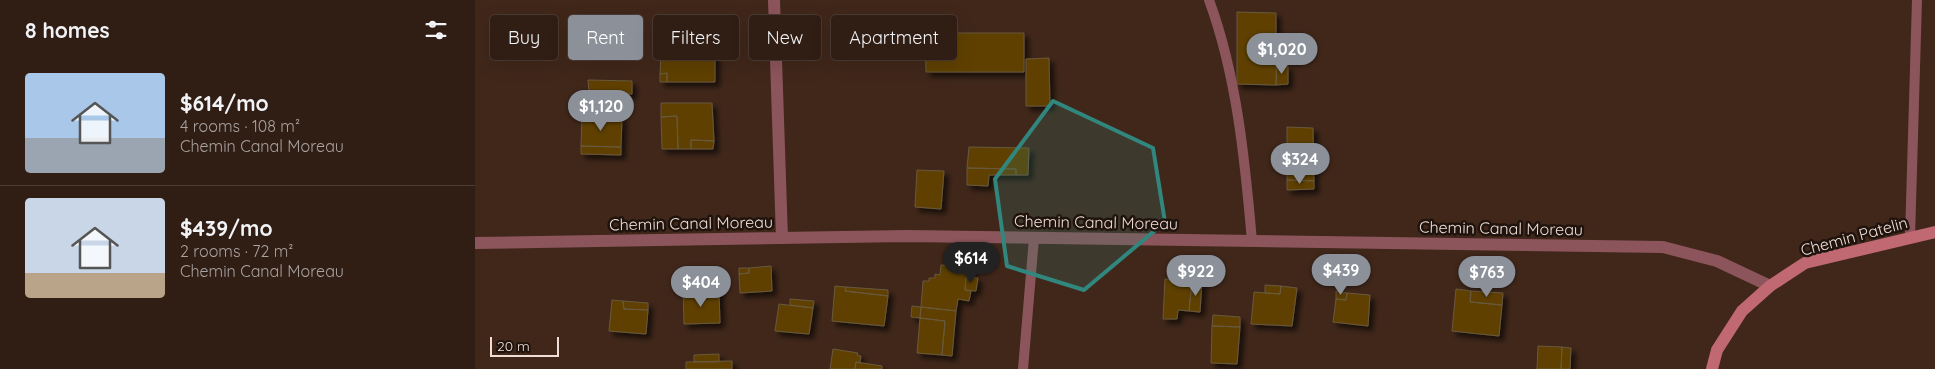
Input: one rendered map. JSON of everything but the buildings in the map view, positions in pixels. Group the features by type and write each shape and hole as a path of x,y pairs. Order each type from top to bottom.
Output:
{"main road":[{"name":"Chemin Patelin","path":"1712,369 1717,350 1741,311 1770,286 1805,264 1935,232"}],"street":[{"path":"774,0 782,238"},
{"name":"Chemin Canal Moreau","path":"475,244 907,236 1663,247 1717,261 1770,286"}],"lane":[{"path":"1209,0 1232,86 1246,170 1252,241"},
{"path":"1910,237 1917,0"},
{"path":"1023,369 1034,238"}],"highlighted area":[{"path":"1053,101 1153,148 1165,222 1084,290 1007,266 995,179"}]}
